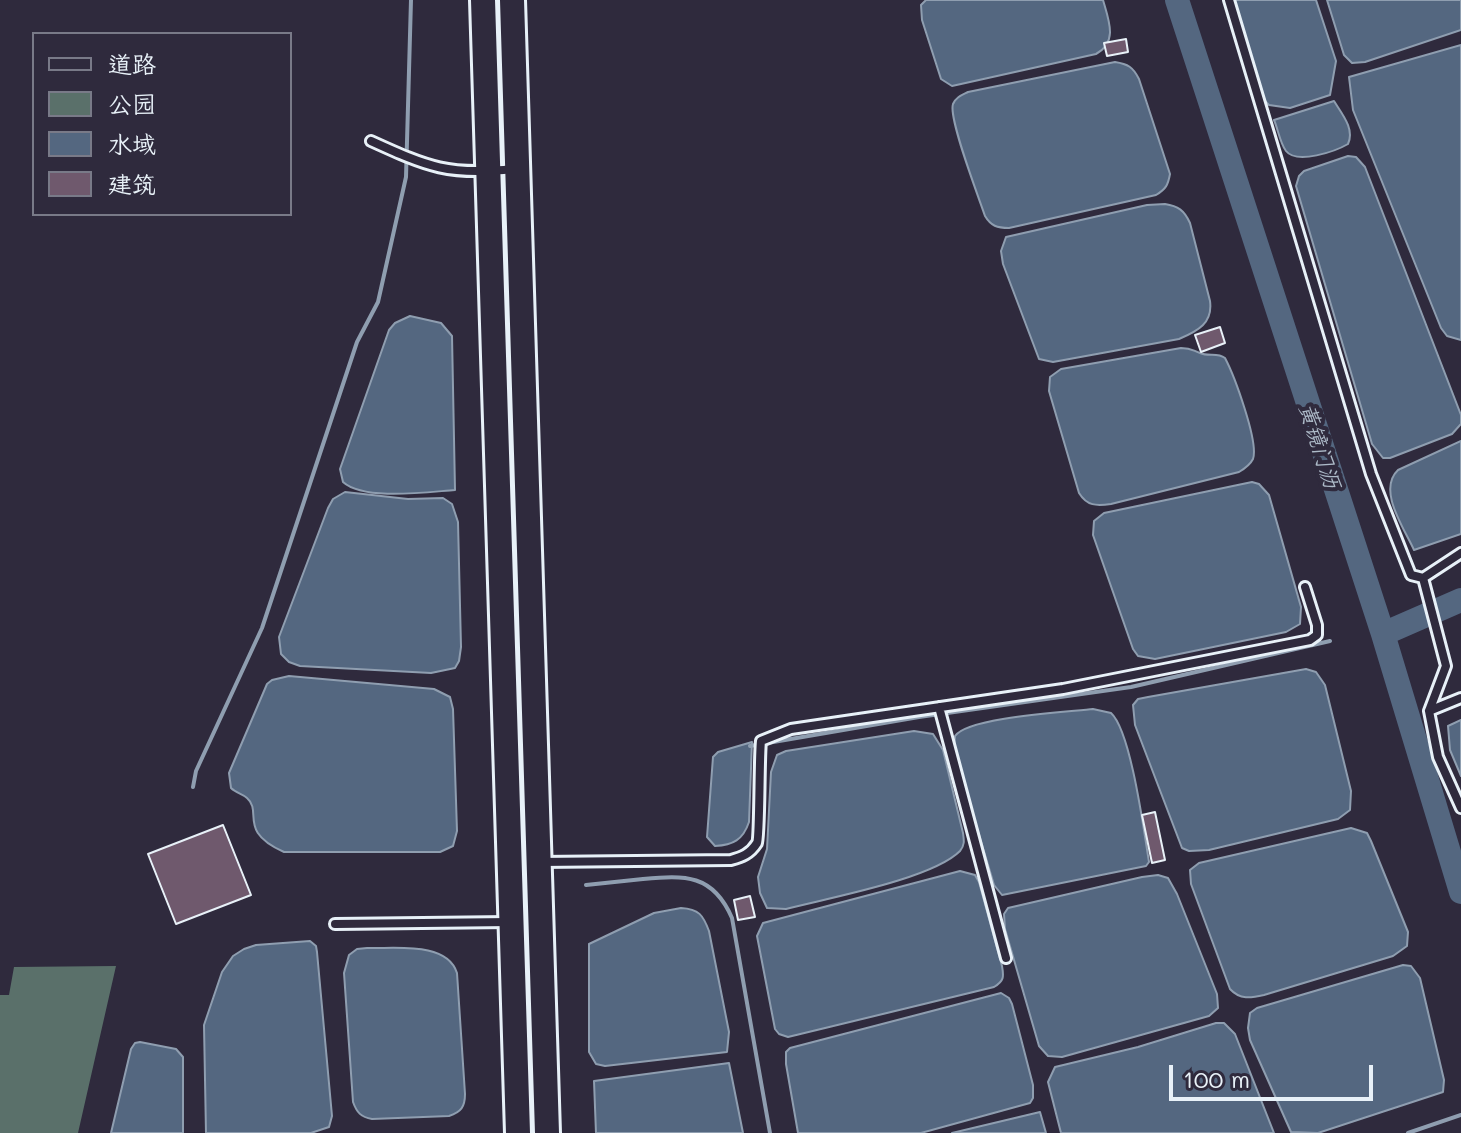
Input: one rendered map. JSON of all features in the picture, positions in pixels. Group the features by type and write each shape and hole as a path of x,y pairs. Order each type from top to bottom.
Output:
{"main road":[{"path":"483,0 518,1133"},
{"path":"512,0 547,1133"}],"lane":[{"path":"1229,0 1371,474 1411,575 1423,578 1461,553"},
{"path":"371,141 423,165 461,172 518,168"},
{"path":"1423,578 1446,666 1429,711 1438,757 1461,808"},
{"path":"539,862 731,860 747,855 759,841 757,813 761,741 791,729 1063,689 1310,640 1317,635 1317,625 1305,587"},
{"path":"1429,711 1461,698"},
{"path":"939,707 1006,958"},
{"path":"335,924 512,922"}],"green space":[{"path":"116,966 78,1133 0,1133 0,995 9,995 14,967"}],"water":[{"path":"926,0 1103,0 1109,37 1103,49 1096,54 952,86 941,79 922,20 921,5"},
{"path":"1234,0 1316,0 1336,61 1330,95 1290,108 1269,105 1265,101"},
{"path":"1327,0 1461,0 1461,30 1365,62 1352,63 1344,55"},
{"path":"1461,45 1461,340 1447,336 1441,328 1353,110 1349,77"},
{"path":"1115,62 1130,67 1139,79 1170,174 1166,186 1156,195 1009,228 992,224 985,216 959,141 953,104 959,96"},
{"path":"1334,101 1349,127 1348,144 1307,157 1291,155 1286,151 1274,120"},
{"path":"1348,156 1356,157 1365,167 1461,415 1461,424 1452,434 1390,458 1383,458 1372,444 1296,186 1304,171"},
{"path":"1165,204 1180,209 1190,223 1210,301 1207,321 1179,339 1053,362 1039,359 1003,264 1001,251 1006,237 1147,205"},
{"path":"410,316 441,323 452,336 455,490 396,494 365,492 343,482 340,469 389,330 395,323"},
{"path":"1181,348 1225,358 1249,424 1254,450 1252,461 1239,472 1111,504 1089,503 1079,493 1049,391 1050,377 1061,369"},
{"path":"1461,441 1461,534 1414,550 1394,509 1390,488 1392,478 1398,470"},
{"path":"1252,482 1259,484 1269,495 1301,607 1300,624 1286,632 1155,659 1138,656 1093,535 1094,521 1104,513"},
{"path":"345,492 408,499 443,498 452,504 458,522 461,647 455,668 431,673 300,666 289,662 281,654 279,637 328,508 333,499"},
{"path":"1306,669 1316,672 1325,685 1351,791 1350,810 1338,819 1209,850 1189,851 1182,848 1135,725 1133,705 1138,699"},
{"path":"289,676 434,689 450,697 457,831 453,846 440,852 284,852 261,837 256,829 251,803 231,788 229,773 267,684"},
{"path":"1093,709 1111,713 1125,740 1136,783 1149,862 1146,866 1002,895 994,885 954,751 955,736 978,724 998,720"},
{"path":"1461,720 1461,776 1450,750 1448,726"},
{"path":"914,731 933,734 943,750 963,833 960,851 946,861 904,879 786,909 767,908 760,893 758,877 767,849 771,772 777,755"},
{"path":"752,742 749,822 736,840 715,846 707,837 713,757 718,752"},
{"path":"1351,828 1367,833 1371,841 1408,932 1407,946 1393,956 1264,995 1246,997 1234,993 1191,884 1190,870 1199,863"},
{"path":"960,871 975,875 979,882 1002,966 1000,983 788,1037 779,1034 775,1029 757,936 763,923"},
{"path":"1158,875 1168,878 1177,894 1217,994 1218,1008 1209,1016 1062,1057 1048,1056 1039,1046 1005,929 1004,914 1008,908"},
{"path":"681,908 700,914 709,931 729,1032 727,1052 605,1066 596,1064 589,1052 589,944 654,913"},
{"path":"310,941 317,952 332,1116 329,1127 311,1133 206,1133 204,1025 222,972 233,956 244,949 256,945"},
{"path":"357,949 432,951 451,963 457,973 465,1094 463,1106 457,1113 449,1116 372,1119 362,1116 356,1109 344,973 349,955"},
{"path":"1403,965 1411,966 1420,978 1444,1080 1443,1092 1318,1133 1291,1132 1250,1040 1250,1013 1257,1008"},
{"path":"1001,993 1012,1004 1033,1085 1030,1103 921,1133 798,1133 786,1064 786,1052 790,1048"},
{"path":"1224,1023 1235,1034 1274,1133 1061,1133 1048,1082 1055,1067 1138,1047"},
{"path":"140,1042 176,1049 183,1057 183,1133 111,1133 131,1049"},
{"path":"729,1063 743,1133 596,1133 594,1081"},
{"path":"1040,1112 1046,1133 952,1133"}],"building":[{"path":"1126,39 1128,52 1107,56 1104,43"},
{"path":"1220,327 1225,343 1201,352 1195,335"},
{"path":"1155,812 1165,860 1152,863 1142,815"},
{"path":"223,825 251,895 176,924 148,854"},
{"path":"750,896 755,917 738,920 734,900"}],"waterway":[{"path":"193,787 196,771 262,628 357,342 378,302 406,177 411,0"},
{"name":"黄镜门沥","path":"1177,0 1383,634 1461,892"},
{"path":"1383,634 1461,600"},
{"path":"750,746 919,717 1131,687 1330,641"},
{"path":"586,885 672,877 696,880 716,893 732,918 770,1133"},
{"path":"1408,1133 1461,1115"}]}
